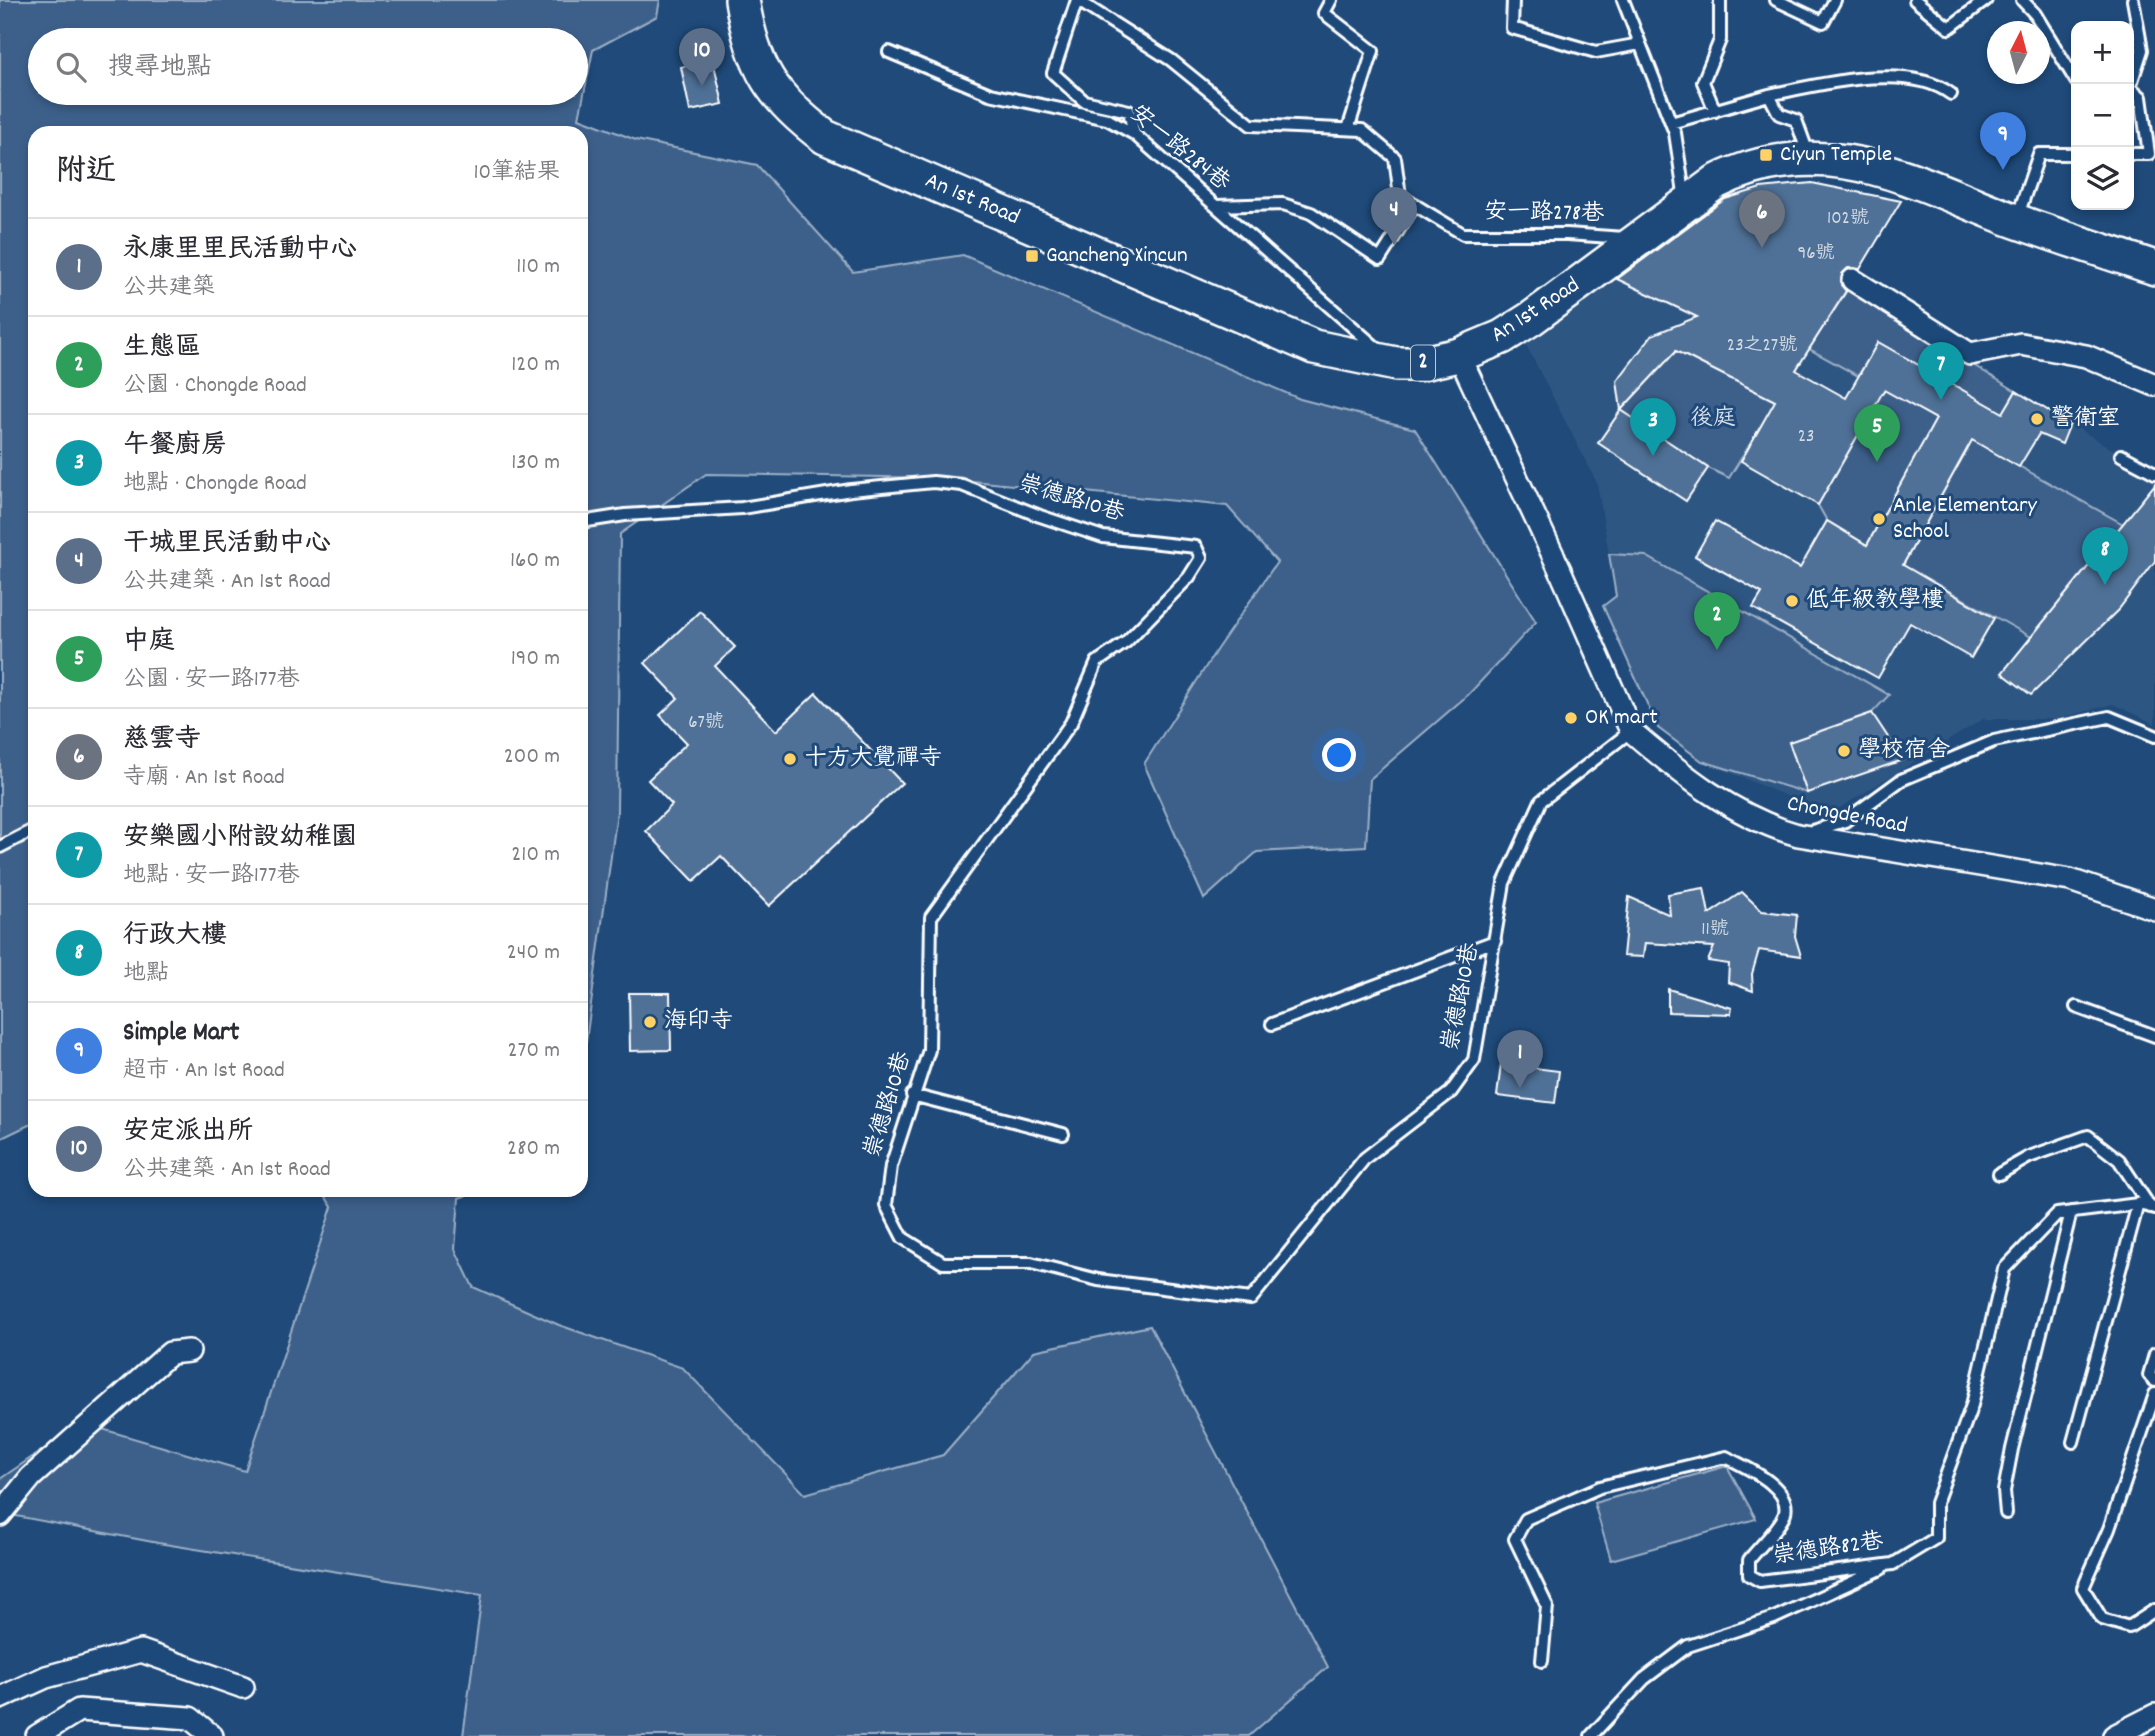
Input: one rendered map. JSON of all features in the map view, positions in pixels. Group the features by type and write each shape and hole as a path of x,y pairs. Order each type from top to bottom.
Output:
{"main road":[{"name":"An 1st Road","path":"743,0 755,53 780,101 825,137 1314,347 1369,361 1418,364 1459,355 1502,337 1731,174 1776,162 1810,158 1880,167 2016,221 2155,268"}],"street":[{"path":"1853,280 1970,354 2021,344 2086,356 2155,385"},
{"name":"Chongde Road","path":"1459,355 1560,570 1631,731 1739,813 1766,826 1798,835 2070,880 2155,909"},
{"path":"0,1515 31,1476 170,1353 189,1351"},
{"path":"0,1698 46,1676 141,1651 243,1687"},
{"path":"46,1735 79,1710 190,1718 212,1736"},
{"path":"2114,1736 2155,1716"}],"lane":[{"path":"1134,134 1129,111 1084,101 1053,73 1077,0 1171,60 1251,125 1362,130 1395,158 1400,196 1415,205 1380,259 1311,214 1283,204 1216,206"},
{"path":"1331,0 1324,13 1373,51 1348,129"},
{"path":"1513,0 1511,28 1596,52 1640,44"},
{"path":"1623,0 1671,123 1686,204"},
{"path":"1715,111 1703,82 1720,40 1720,0"},
{"path":"1776,0 1823,22 1835,0"},
{"path":"1915,0 1949,28 1986,0"},
{"path":"2022,0 2035,14 2071,73"},
{"path":"2130,84 2142,50 2133,0"},
{"name":"安一路284巷","path":"889,52 990,94 1107,119 1134,134 1396,364"},
{"path":"1671,123 1769,95 1841,80 1903,78 1943,88 1951,94"},
{"path":"2134,91 2141,97 2149,154 2134,154"},
{"path":"1769,95 1779,114 1796,120 1810,158"},
{"path":"2016,221 2039,154 2071,154"},
{"name":"安一路278巷","path":"1415,205 1463,234 1567,234 1639,239"},
{"path":"2122,455 2155,473"},
{"name":"崇德路10巷","path":"588,521 625,515 742,508 851,490 933,482 962,485 1103,537 1196,547 1201,558 1189,577 1126,642 1097,662 1071,723 931,917 929,1050 912,1095 891,1166 886,1205 903,1238 943,1263 1031,1263 1098,1280 1251,1299 1364,1158 1451,1092 1474,1060 1504,883 1541,801 1631,731"},
{"path":"1798,835 1845,821 1901,780 1994,741 2109,717 2155,736"},
{"path":"0,847 28,833"},
{"path":"1272,1024 1495,941"},
{"path":"2076,1007 2155,1036"},
{"path":"912,1095 1063,1134"},
{"path":"1999,1174 2029,1157 2088,1136 2119,1160 2148,1207 2073,1441"},
{"name":"崇德路82巷","path":"1542,1661 1547,1606 1514,1539 1526,1519 1600,1488 1726,1457 1776,1486 1785,1505 1784,1516 1749,1560 1749,1575 1760,1581 1893,1564 1936,1538 1936,1503 1972,1405 2004,1269 2057,1214 2148,1207"},
{"path":"2006,1513 2004,1491 2012,1450 2071,1212"},
{"path":"2155,1354 2150,1375 2155,1381"},
{"path":"2155,1394 2109,1529 2083,1588 2102,1619 2129,1627 2155,1610"},
{"path":"1591,1736 1644,1679 1688,1646 1774,1618 1893,1564"}],"shaded area":[{"name":"Anle Elementary School","path":"1615,279 1799,365 1848,289 2155,475 2155,724 2113,704 2057,719 1983,719 1830,814 1702,761 1658,728 1603,606 1616,596 1597,483 1526,345"}],"green space":[{"path":"0,0 660,0 657,16 593,50 588,74 588,28 28,28 28,105 582,105 579,118 636,140 757,165 853,272 963,255 1300,399 1415,429 1536,622 1469,694 1370,779 1366,846 1257,852 1204,899 1144,764 1217,649 1277,562 1227,506 941,478 706,474 620,534 617,812 588,1026 588,126 28,126 28,1125 0,1139"},
{"path":"1848,289 2016,391 2003,413 1878,342 1858,376 1809,349"},
{"name":"後庭","path":"1676,351 1754,390 1799,365 1729,478 1708,468 1621,410"},
{"path":"1879,387 1936,419 1867,545 1827,521 1818,505 1871,412"},
{"path":"1972,440 2123,524 2031,637 1903,565"},
{"path":"1609,554 1646,556 1889,695 1872,713 1789,742 1807,793 1702,761 1658,728 1603,606 1616,596"},
{"path":"326,1197 462,1197 459,1198 455,1249 473,1287 559,1325 683,1368 805,1494 943,1455 1034,1351 1150,1326 1328,1667 1249,1736 463,1736 482,1595 158,1543 0,1513 0,1479 82,1423 245,1471 332,1207"},
{"path":"1727,1466 1756,1519 1611,1560 1594,1503"}],"building":[{"path":"713,60 723,104 690,111 681,67"},
{"path":"1812,183 1901,201 1860,269 1848,268 1842,274 1841,285 1846,291 1796,370 1846,398 1878,342 2003,413 2016,391 2070,424 2062,444 2039,434 2019,467 1972,440 1903,565 1994,618 1971,658 1910,623 1878,678 1753,608 1762,593 1695,556 1715,521 1800,568 1827,521 1867,545 1936,419 1884,390 1818,505 1741,461 1775,401 1676,351 1621,410 1617,381 1652,335 1697,317 1617,279 1725,199 1761,188"},
{"path":"1621,410 1708,468 1686,501 1598,443"},
{"path":"2155,484 2155,561 2119,609 2031,695 2002,673"},
{"name":"十方大覺禪寺","path":"700,611 735,647 715,666 776,731 816,693 902,783 769,906 721,856 694,881 646,831 672,805 648,780 687,743 660,715 678,698 645,663"},
{"name":"學校宿舍","path":"1872,713 1903,760 1807,793 1789,742"},
{"path":"1704,888 1709,914 1742,892 1762,911 1797,915 1795,936 1801,956 1759,950 1752,974 1753,991 1728,982 1729,964 1708,961 1714,947 1645,943 1643,957 1623,956 1629,897 1670,915 1668,894"},
{"path":"1668,989 1732,1008 1731,1014 1668,1012"},
{"name":"海印寺","path":"629,993 670,993 671,1050 630,1051"},
{"path":"1501,1064 1559,1071 1555,1103 1497,1096"}],"place":[{"name":"安定派出所","path":"702,86"},
{"name":"Ciyun Temple","path":"1766,155"},
{"name":"Simple Mart","path":"2003,170"},
{"name":"干城里民活動中心","path":"1394,245"},
{"name":"慈雲寺","path":"1762,248"},
{"name":"Gancheng Xincun","path":"1032,256"},
{"name":"安樂國小附設幼稚園","path":"1941,400"},
{"name":"警衛室","path":"2037,419"},
{"name":"午餐廚房","path":"1653,456"},
{"name":"中庭","path":"1877,462"},
{"name":"Anle Elementary School","path":"1879,519"},
{"name":"行政大樓","path":"2105,585"},
{"name":"低年級教學樓","path":"1792,601"},
{"name":"生態區","path":"1717,650"},
{"name":"OK mart","path":"1571,718"},
{"name":"學校宿舍","path":"1844,751"},
{"name":"十方大覺禪寺","path":"790,759"},
{"name":"海印寺","path":"650,1022"},
{"name":"永康里里民活動中心","path":"1520,1088"}]}
